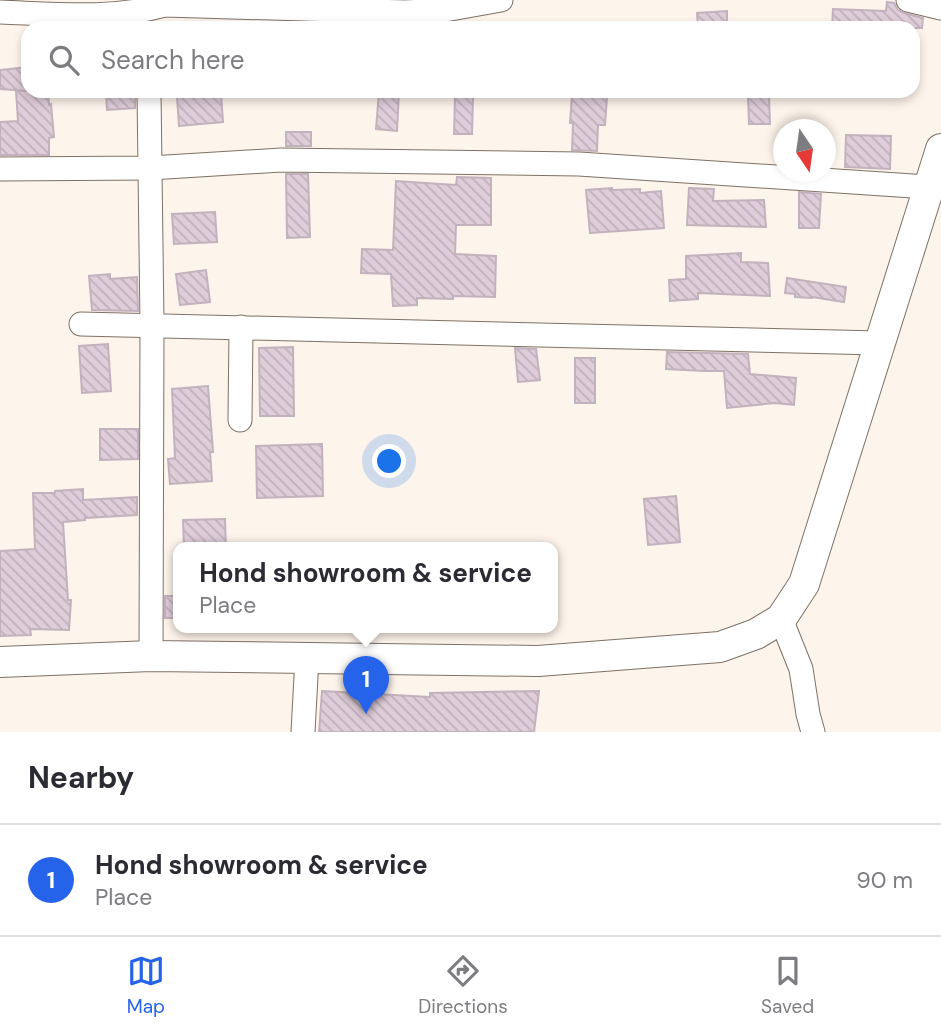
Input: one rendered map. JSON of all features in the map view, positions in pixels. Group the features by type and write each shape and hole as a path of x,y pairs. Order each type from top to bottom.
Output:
{"main road":[{"path":"0,662 151,656 538,661 720,647 756,634 781,619 804,584 941,149"}],"street":[{"path":"0,12 148,19 165,5 232,3 405,12 444,10 501,0"},
{"path":"908,0 941,8"},
{"path":"149,98 152,324 151,656"},
{"path":"0,169 150,168 281,160 579,164 929,187"},
{"path":"81,324 880,342"},
{"path":"240,420 241,327"},
{"path":"781,619 801,669 813,732"},
{"path":"303,732 307,658"}],"building":[{"path":"887,2 894,3 898,10 923,18 922,28 920,21 832,21 833,9 886,11"},
{"path":"727,11 727,21 698,21 697,13"},
{"path":"21,68 21,90 0,89 0,70"},
{"path":"16,91 21,91 21,98 48,98 54,137 49,138 49,155 0,155 0,122 18,121"},
{"path":"106,98 135,98 135,108 107,110"},
{"path":"177,98 221,98 223,122 179,126"},
{"path":"378,98 399,98 397,131 376,129"},
{"path":"455,98 473,98 472,134 454,134"},
{"path":"572,98 607,98 605,125 598,125 597,151 572,150 573,123 570,123"},
{"path":"748,98 769,98 770,124 749,124"},
{"path":"286,132 311,132 311,146 286,146"},
{"path":"846,135 891,136 890,169 845,167"},
{"path":"286,174 308,174 310,237 287,238"},
{"path":"457,177 491,178 491,225 456,225 455,254 496,256 495,297 417,298 417,305 393,306 391,274 361,273 362,249 393,250 396,181 456,185"},
{"path":"689,188 714,189 713,201 764,200 766,227 687,225"},
{"path":"640,189 640,193 661,191 664,228 590,233 586,190"},
{"path":"799,192 821,194 819,228 799,228"},
{"path":"215,212 217,242 174,244 172,214"},
{"path":"741,253 741,262 768,263 770,296 698,293 698,299 670,301 669,280 686,279 686,256"},
{"path":"206,270 210,302 180,305 176,274"},
{"path":"110,274 110,279 137,277 138,311 92,310 89,276"},
{"path":"787,278 846,287 844,302 795,297 795,294 785,293"},
{"path":"108,344 111,391 82,393 79,346"},
{"path":"293,347 294,416 260,416 259,348"},
{"path":"515,348 536,349 540,380 518,382"},
{"path":"667,352 748,354 750,374 796,378 794,405 775,403 727,408 724,371 666,369"},
{"path":"575,358 595,358 595,403 575,403"},
{"path":"208,386 213,452 210,452 212,481 170,484 168,459 175,458 172,389"},
{"path":"100,429 138,429 138,459 100,460"},
{"path":"322,444 323,496 257,498 256,446"},
{"path":"83,489 83,500 137,497 137,515 63,522 68,600 71,600 69,630 30,629 31,635 0,636 0,551 35,549 33,493"},
{"path":"676,496 680,542 648,545 644,499"},
{"path":"225,519 226,542 184,542 183,520"},
{"path":"165,596 173,596 173,618 165,618"},
{"path":"322,691 430,697 430,693 539,691 534,732 319,732"}],"place":[{"name":"Hond showroom & service","path":"366,714"}]}
